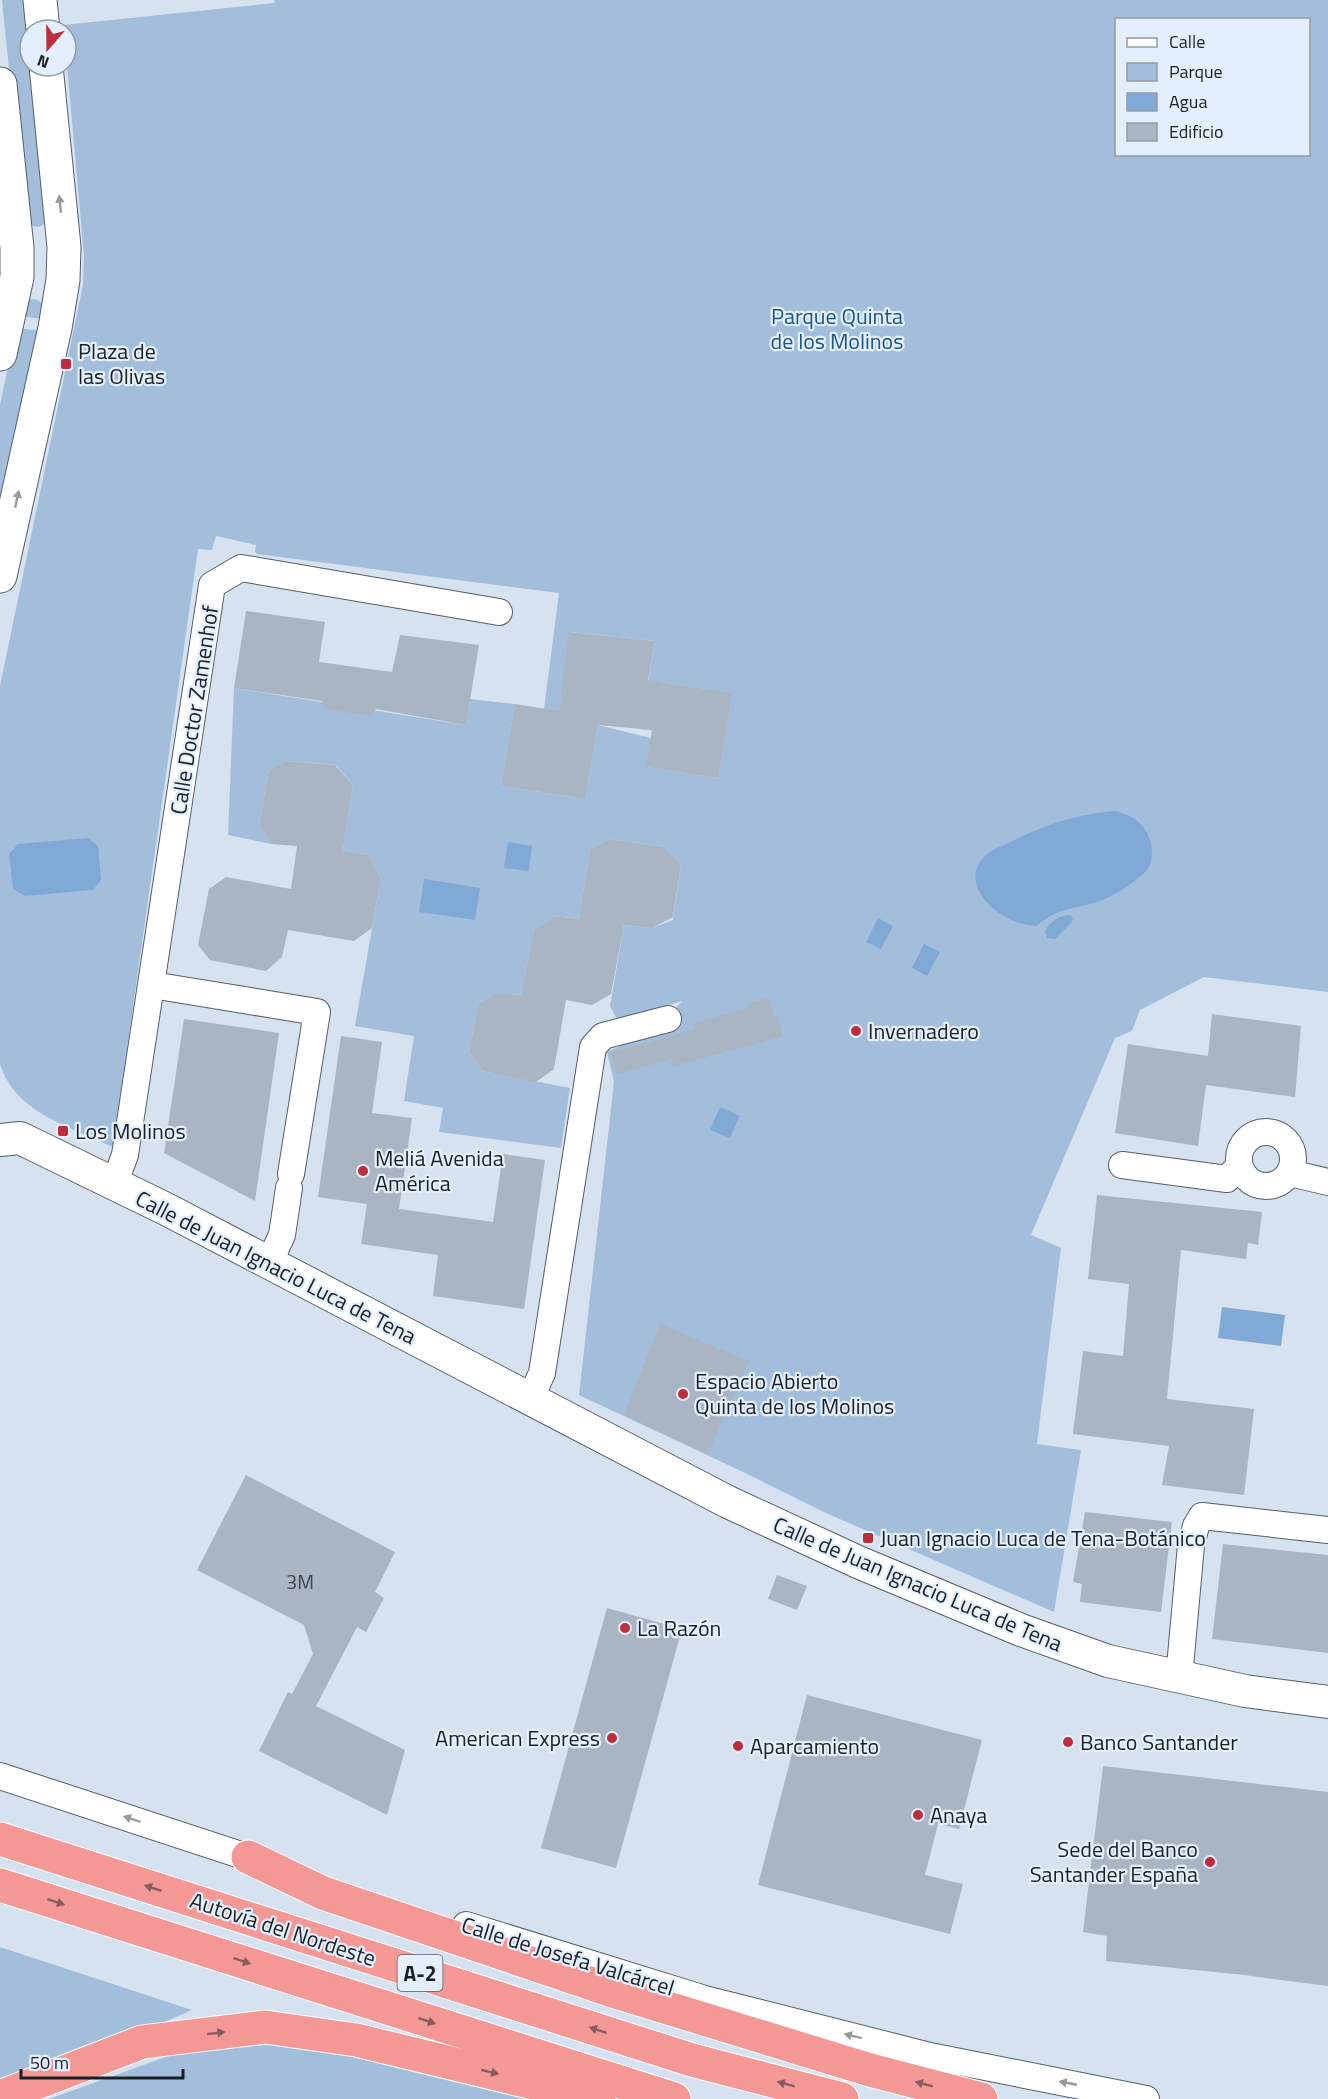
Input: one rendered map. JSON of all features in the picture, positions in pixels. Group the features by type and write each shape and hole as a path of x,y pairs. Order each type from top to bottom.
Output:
{"highway":[{"name":"Autovía del Nordeste","path":"0,1839 692,2060 842,2099"},
{"path":"248,1857 323,1893 608,1990 870,2070 981,2099"},
{"name":"Autovía del Nordeste","path":"0,1884 674,2099"},
{"path":"0,2097 142,2042 265,2027 356,2040 599,2099"}],"main road":[{"path":"40,0 42,18"},
{"path":"0,576 63,280 64,247 47,78"},
{"path":"0,84 11,269 0,354"},
{"path":"11,269 27,241 40,238 53,240 64,247"},
{"path":"11,269 26,286 39,290 52,288 63,280"}],"street":[{"name":"Calle Doctor Zamenhof","path":"114,1184 125,1155 153,985 212,585 241,568 499,612"},
{"path":"153,985 317,1012 282,1235 269,1263"},
{"path":"530,1400 542,1373 593,1047 603,1036 668,1019"},
{"name":"Calle de Juan Ignacio Luca de Tena","path":"7,1131 166,1209 728,1502 868,1566 1032,1634 1108,1661 1245,1691 1328,1702"},
{"path":"1270,1131 1279,1134 1291,1147 1293,1155 1290,1173 1276,1185 1258,1185 1250,1181 1239,1166 1241,1148 1252,1135 1270,1131"},
{"path":"1122,1165 1227,1179 1239,1166"},
{"path":"1290,1173 1328,1182"},
{"path":"1179,1678 1191,1545 1196,1526 1202,1516 1328,1530"},
{"name":"Calle de Josefa Valcárcel","path":"0,1776 248,1857 705,1999 930,2056 1146,2099"}],"green space":[{"path":"2,0 27,0 29,18 18,18 18,78 31,78 47,221 35,227 24,217"},
{"name":"Parque Quinta de los Molinos","path":"275,0 1328,0 1328,992 1204,977 1140,1010 1132,1031 1115,1038 1031,1235 1061,1248 1037,1444 1081,1450 1054,1612 828,1514 579,1395 614,1082 607,1052 659,1028 682,1001 618,1021 610,1006 624,925 652,928 673,920 681,865 665,847 609,839 590,850 579,919 554,916 534,930 521,995 497,993 479,1002 469,1052 482,1071 570,1088 561,1148 439,1132 443,1108 404,1101 414,1036 355,1026 381,877 368,855 343,850 353,785 336,765 288,761 269,770 259,824 271,844 228,835 234,688 466,725 470,699 515,704 501,786 585,799 598,725 651,738 647,767 718,778 731,693 660,682 652,730 640,729 655,641 570,632 559,712 544,709 559,593 257,554 256,545 216,536 212,550 198,549 113,1147 63,1125 31,1107 7,1081 0,1064 0,686 83,285 84,256 68,78 78,78 78,23 274,3"},
{"path":"35,299 42,303 45,319 18,316 26,300"},
{"path":"16,328 43,331 0,531 0,405"},
{"path":"0,1947 192,2010 148,2029 0,2084"},
{"path":"304,2043 536,2099 49,2099 185,2050"}],"water":[{"path":"1115,811 1130,816 1146,830 1152,852 1147,870 1123,889 1102,900 1051,916 1037,926 1022,924 1008,918 984,899 977,887 976,874 980,862 993,850 1052,824 1081,816"},
{"path":"88,838 98,846 101,880 93,890 25,896 13,889 9,854 18,844"},
{"path":"508,842 532,846 529,871 504,868"},
{"path":"424,879 480,888 475,920 419,912"},
{"path":"1070,915 1072,922 1055,939 1047,938 1045,931 1049,924"},
{"path":"878,918 893,926 881,949 866,942"},
{"path":"924,944 940,952 927,976 912,968"},
{"path":"720,1107 740,1116 730,1138 710,1130"},
{"path":"1222,1307 1285,1315 1281,1346 1218,1338"}],"building":[{"path":"246,611 325,622 319,662 392,672 400,635 479,645 466,725 376,709 371,716 325,709 322,701 234,688"},
{"path":"569,632 655,641 648,680 732,693 718,778 646,767 652,730 598,725 585,799 501,786 515,704 559,711"},
{"path":"287,761 335,765 353,785 343,850 368,855 381,877 372,928 354,941 288,930 282,957 266,971 210,960 198,945 209,889 226,877 291,889 297,846 271,844 259,824 269,770"},
{"path":"609,839 665,847 681,865 673,917 652,928 624,925 611,994 592,1005 566,1000 554,1069 536,1082 482,1071 469,1052 479,1002 497,993 521,995 534,930 554,916 579,919 590,850"},
{"path":"769,998 774,1017 777,1016 783,1036 674,1066 672,1059 617,1074 610,1053 696,1029 694,1023 748,1008 747,1004"},
{"path":"1212,1014 1301,1026 1295,1097 1206,1085 1198,1146 1115,1133 1128,1044 1208,1056"},
{"path":"184,1019 279,1033 255,1201 164,1153"},
{"name":"Meliá Avenida América","path":"341,1036 382,1042 372,1113 412,1118 399,1209 493,1222 503,1154 545,1160 524,1309 433,1296 438,1255 361,1244 367,1204 318,1197"},
{"path":"1097,1195 1262,1212 1258,1245 1248,1243 1246,1259 1181,1250 1167,1399 1254,1409 1244,1495 1162,1485 1169,1446 1073,1434 1083,1351 1123,1356 1129,1284 1088,1279"},
{"name":"Espacio Abierto Quinta de los Molinos","path":"660,1324 749,1361 708,1454 624,1415"},
{"path":"246,1475 395,1552 375,1592 384,1598 366,1632 357,1627 316,1706 405,1750 387,1815 259,1751 288,1692 292,1694 313,1654 304,1625 197,1570"},
{"path":"1085,1512 1172,1522 1161,1612 1080,1602 1082,1584 1073,1582"},
{"path":"1223,1544 1328,1555 1328,1653 1212,1639"},
{"path":"777,1575 807,1586 797,1610 768,1599"},
{"name":"American Express","path":"607,1608 682,1629 616,1868 541,1848"},
{"name":"Anaya","path":"807,1695 982,1740 959,1829 938,1824 925,1875 963,1884 950,1934 758,1885"},
{"name":"Sede del Banco Santander España","path":"1103,1766 1328,1792 1328,1986 1106,1961 1107,1936 1083,1932"}],"place":[{"name":"Plaza de las Olivas","path":"66,364"},
{"name":"Invernadero","path":"856,1031"},
{"name":"Los Molinos","path":"63,1131"},
{"name":"Meliá Avenida América","path":"363,1171"},
{"name":"Espacio Abierto Quinta de los Molinos","path":"683,1394"},
{"name":"Juan Ignacio Luca de Tena-Botánico","path":"868,1538"},
{"name":"La Razón","path":"625,1628"},
{"name":"American Express","path":"612,1738"},
{"name":"Banco Santander","path":"1068,1742"},
{"name":"Aparcamiento","path":"738,1746"},
{"name":"Anaya","path":"918,1815"},
{"name":"Sede del Banco Santander España","path":"1210,1862"}]}
